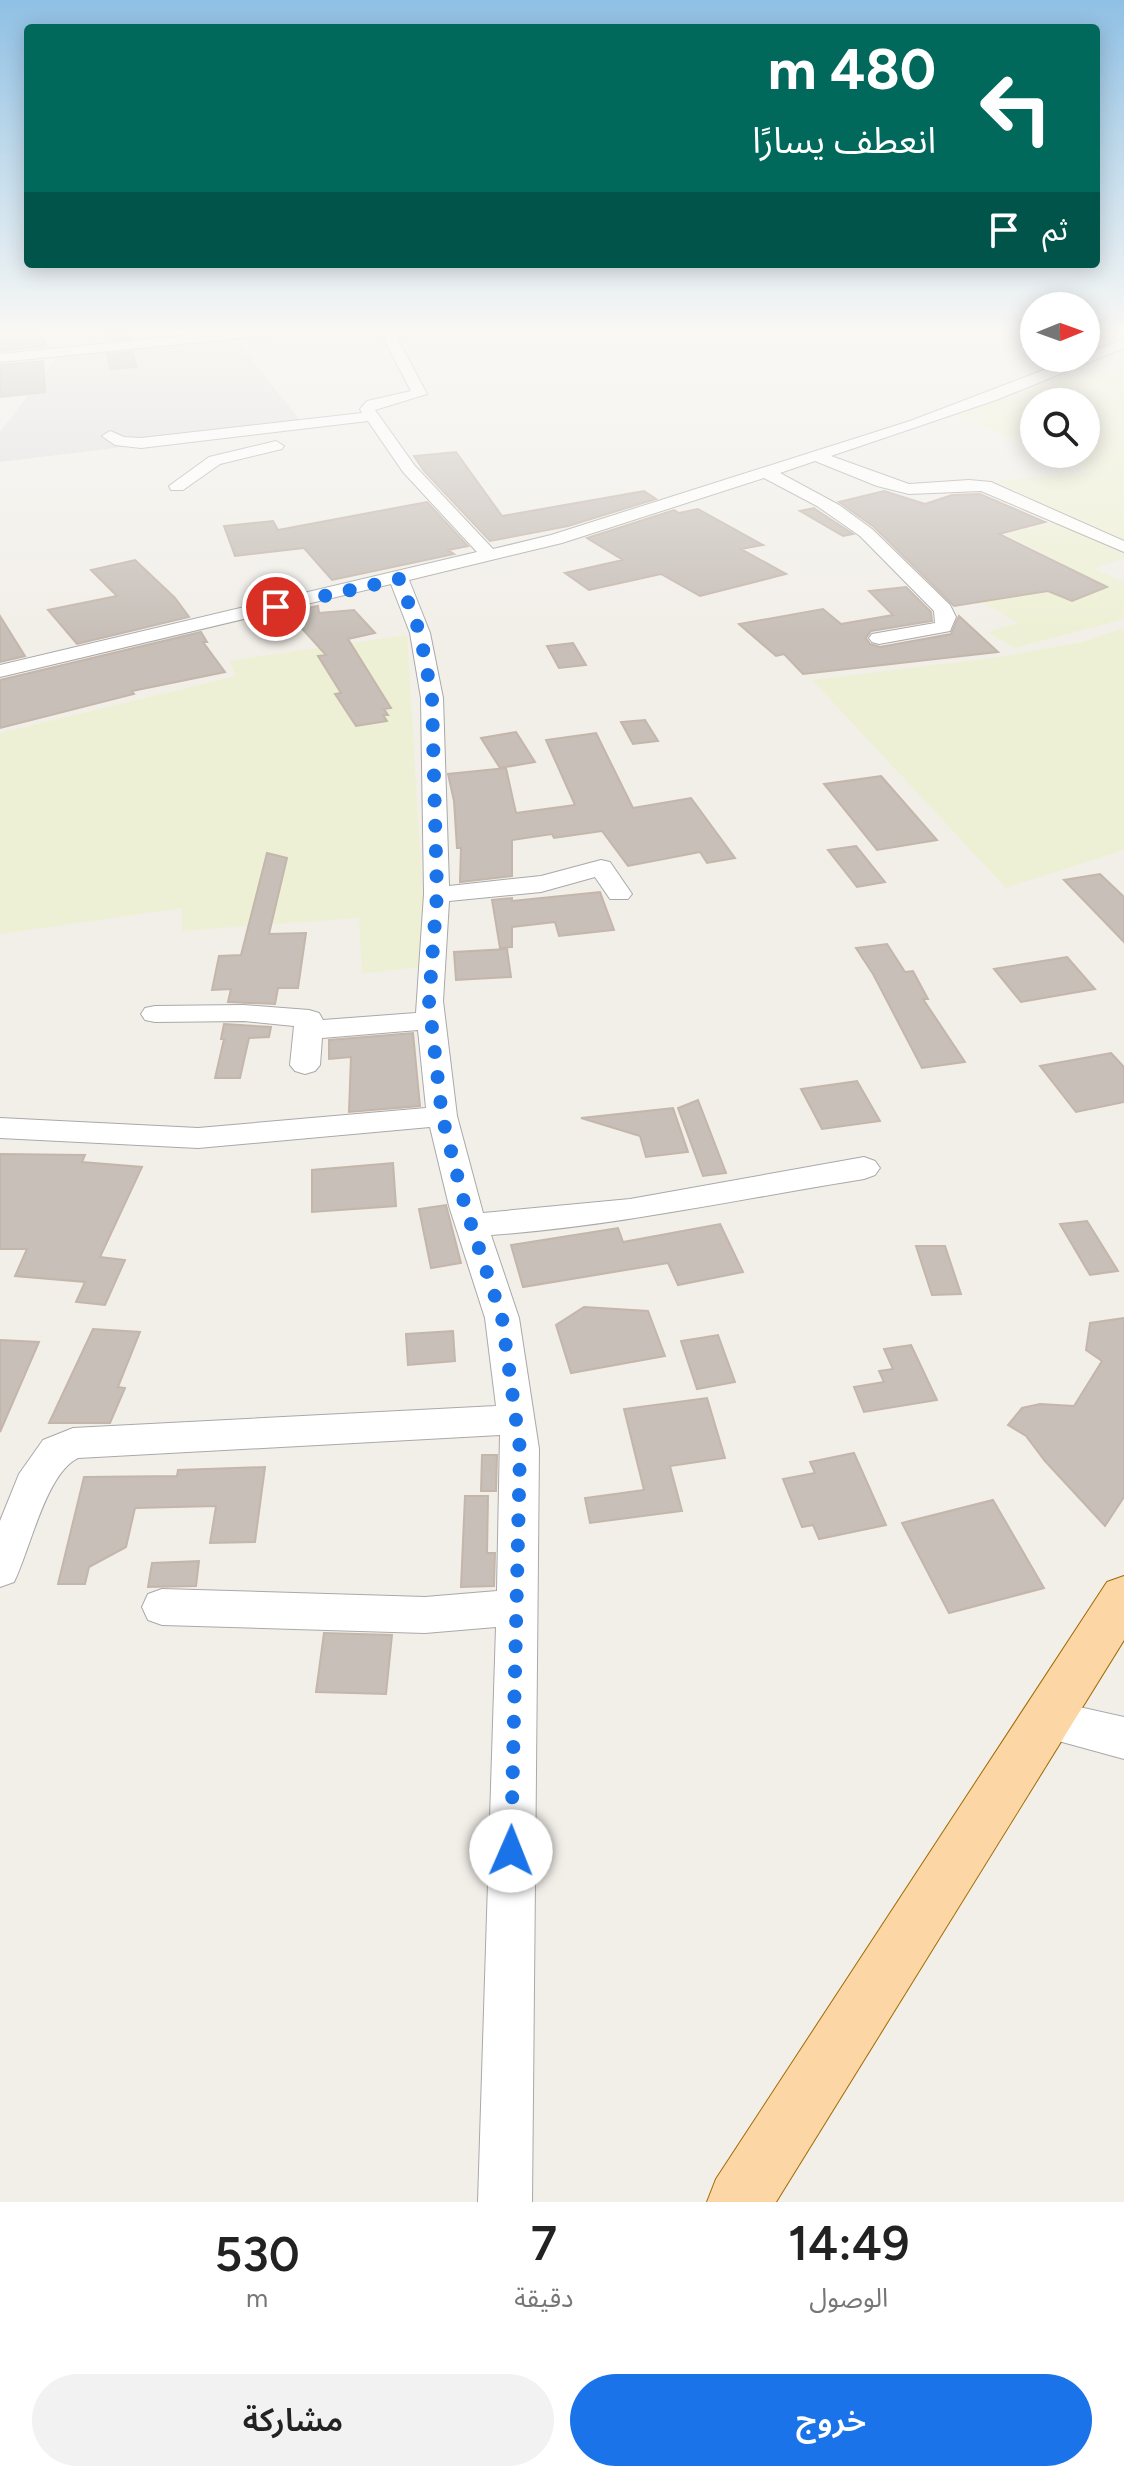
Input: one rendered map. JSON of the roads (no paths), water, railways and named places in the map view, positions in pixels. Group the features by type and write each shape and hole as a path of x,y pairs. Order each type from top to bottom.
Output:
{"main road":[{"path":"739,2202 1124,1597"}],"street":[{"path":"110,436 121,442 141,443 255,431"},
{"path":"177,486 215,460 336,431"},
{"path":"382,431 409,469 490,556"},
{"path":"0,671 490,556 583,531 894,431"},
{"path":"819,457 915,489 960,484 985,486 1122,547"},
{"path":"768,473 832,507 856,524 943,609 946,617 943,627 879,638"},
{"path":"399,579 420,633 432,698 437,894 429,1001 442,1116 471,1225 502,1318 520,1449 505,2202"},
{"path":"437,894 533,886 576,877 601,867 619,894"},
{"path":"155,1014 244,1013 309,1019 305,1065 308,1030 431,1020"},
{"path":"0,1128 198,1138 442,1116"},
{"path":"471,1225 561,1219 652,1207 779,1181 864,1168"},
{"path":"0,1570 38,1474 56,1451 73,1443 516,1420"},
{"path":"162,1607 425,1615 516,1607"},
{"path":"1048,1720 1124,1738"}]}
